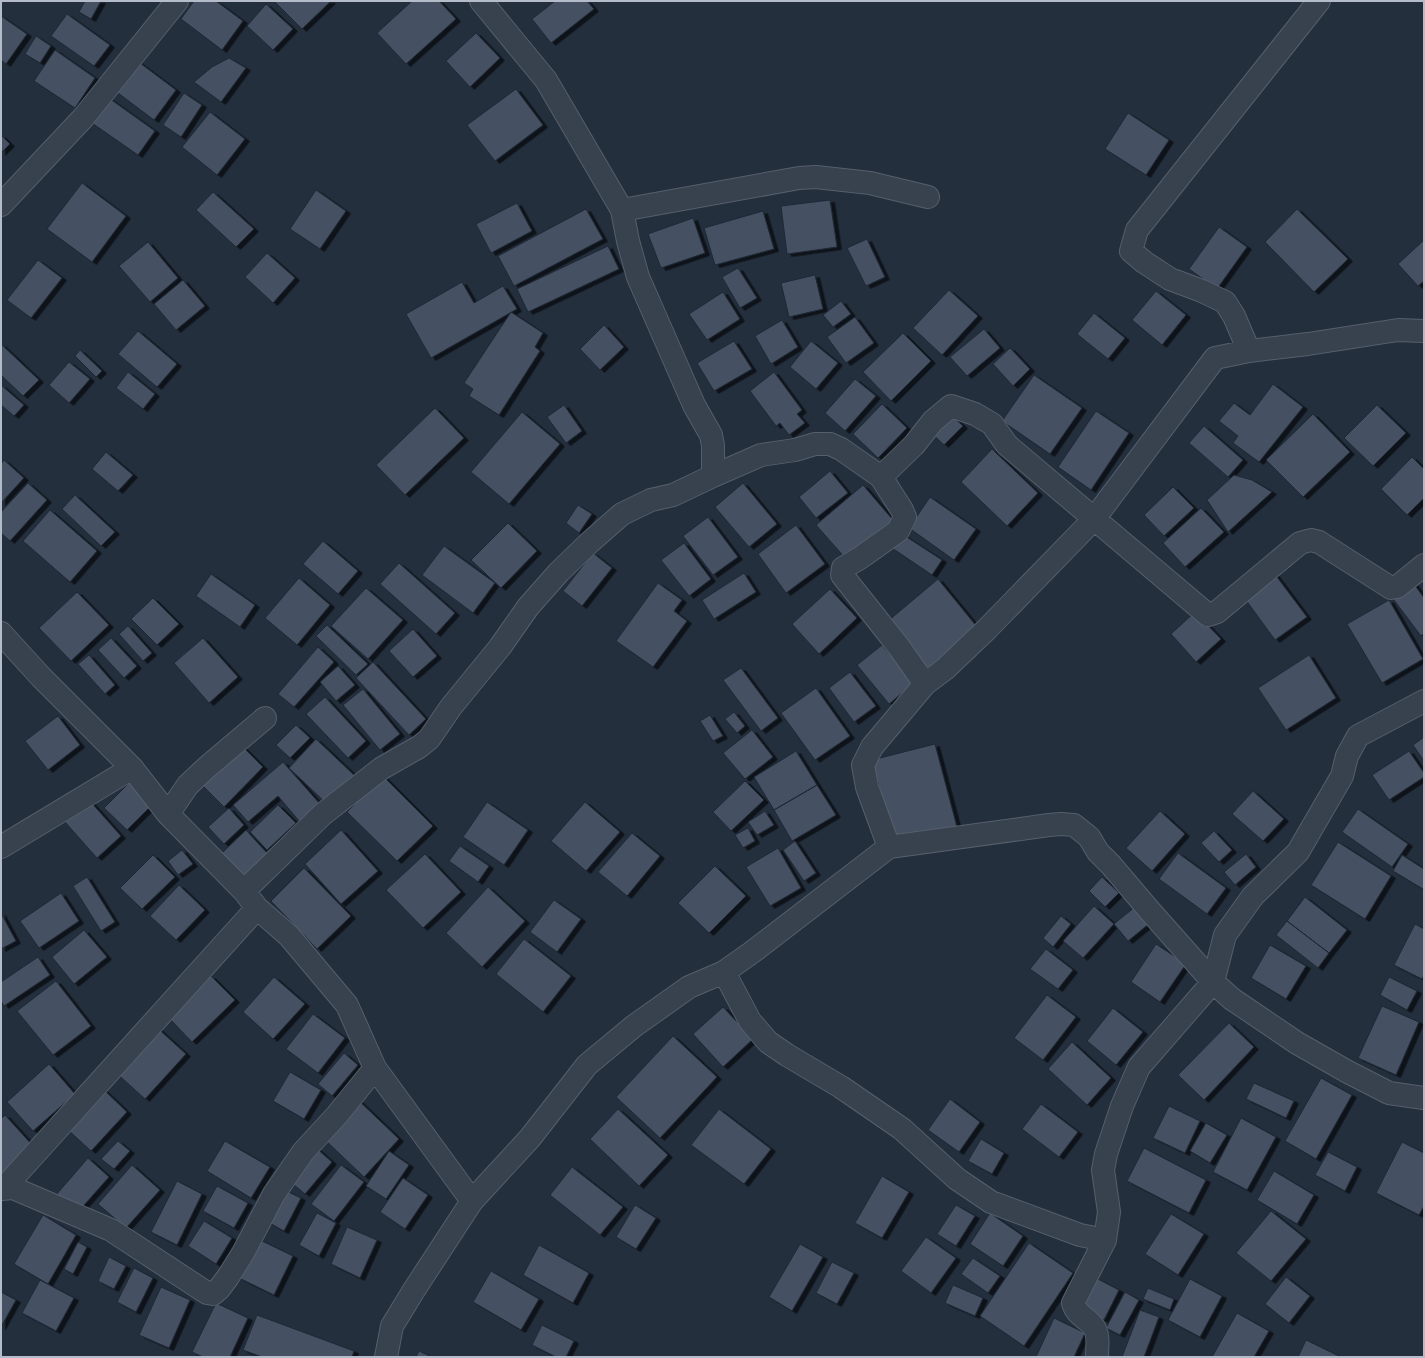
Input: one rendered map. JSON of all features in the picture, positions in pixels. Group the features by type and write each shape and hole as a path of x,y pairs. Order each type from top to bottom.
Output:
{"street":[{"path":"1,206 83,118 177,1"},
{"path":"1249,351 1234,316 1225,302 1170,278 1144,262 1131,251 1138,230 1319,1"},
{"path":"487,4 546,80 622,210 628,241 638,277 694,405 710,436 713,446 713,476"},
{"path":"622,210 799,178 816,177 870,183 928,197"},
{"path":"889,847 867,787 863,765 872,747 925,684 945,669 987,629 1094,519 1215,358 1249,351 1308,344 1398,330 1424,331"},
{"path":"881,477 914,445 933,421 951,406 975,414 992,424 1007,445 1208,615 1217,612 1300,542 1311,540 1319,542 1391,588 1397,587 1424,565"},
{"path":"2,1189 323,814 382,768 419,747 429,739 451,707 500,647 528,607 558,572 622,514 651,500 673,495 761,455 795,450 815,444 830,444 841,449 881,477 905,517 898,531 860,558 842,568 842,576 899,647 925,684"},
{"path":"1,633 41,677 132,768 168,814 289,936 347,1005 375,1068 472,1201"},
{"path":"1097,1357 1097,1336 1095,1328 1075,1311 1073,1303 1105,1240 1109,1212 1103,1170 1106,1154 1122,1106 1139,1067 1213,982 1226,935 1253,896 1298,852 1342,776 1347,756 1358,736 1424,701"},
{"path":"168,814 188,785 201,772 265,718"},
{"path":"1,847 132,768"},
{"path":"386,1357 392,1326 472,1201 530,1138 587,1065 634,1026 689,988 724,972 751,954 889,847 1049,825 1074,825 1089,837 1098,852 1213,982 1232,999 1296,1043 1348,1072 1389,1093 1424,1098"},
{"path":"724,972 750,1021 768,1042 787,1056 841,1087 902,1129 957,1179 991,1202 1080,1235 1105,1240"},
{"path":"2,1189 13,1188 111,1230 207,1293 213,1294 228,1277 243,1253 274,1194 303,1152 337,1115 375,1068"}],"building":[{"path":"85,1 101,1 91,19 79,12"},
{"path":"194,1 216,1 243,21 222,50 181,19"},
{"path":"274,1 331,1 302,29"},
{"path":"412,1 439,1 456,19 406,64 377,33"},
{"path":"555,1 587,1 594,9 551,43 532,19"},
{"path":"266,4 293,29 273,50 247,26"},
{"path":"67,14 110,45 94,66 51,36"},
{"path":"1,16 27,34 6,64 1,60"},
{"path":"476,33 500,58 470,87 446,61"},
{"path":"36,36 51,46 40,63 25,54"},
{"path":"55,50 95,78 75,108 34,81"},
{"path":"229,58 246,68 221,102 194,82 212,67"},
{"path":"136,60 176,90 154,120 114,90"},
{"path":"516,89 543,125 495,161 467,125"},
{"path":"184,93 202,105 181,137 163,125"},
{"path":"106,96 155,131 138,155 89,121"},
{"path":"210,112 245,139 217,175 182,147"},
{"path":"1128,113 1169,140 1146,175 1105,149"},
{"path":"1,135 10,144 1,153"},
{"path":"82,183 126,216 92,262 47,229"},
{"path":"316,190 346,211 320,249 290,229"},
{"path":"213,192 254,229 236,247 196,210"},
{"path":"830,200 837,247 787,254 781,206"},
{"path":"517,203 532,231 491,253 476,224"},
{"path":"586,209 603,239 514,286 498,256"},
{"path":"1297,209 1348,259 1314,292 1265,242"},
{"path":"763,211 774,249 715,265 704,228"},
{"path":"693,218 705,253 661,268 648,234"},
{"path":"1219,227 1247,247 1217,289 1189,269"},
{"path":"867,239 885,277 866,286 847,248"},
{"path":"1424,240 1424,281 1418,286 1398,264"},
{"path":"148,242 178,278 150,302 119,266"},
{"path":"608,246 619,269 528,312 517,289"},
{"path":"267,253 295,278 273,303 245,277"},
{"path":"38,260 62,278 31,318 7,300"},
{"path":"738,268 757,298 740,308 722,277"},
{"path":"815,275 823,309 789,317 781,283"},
{"path":"183,280 205,306 176,330 154,304"},
{"path":"462,282 474,303 503,286 517,309 431,358 406,314"},
{"path":"949,290 978,316 942,355 913,328"},
{"path":"1156,291 1186,315 1162,345 1132,320"},
{"path":"723,292 740,319 707,340 689,314"},
{"path":"841,301 851,314 833,327 823,315"},
{"path":"511,312 543,333 535,347 540,351 499,415 469,396 473,389 464,383"},
{"path":"1094,313 1125,338 1108,359 1077,334"},
{"path":"855,317 874,343 846,363 827,337"},
{"path":"782,320 798,347 771,364 755,336"},
{"path":"604,325 624,347 600,370 580,349"},
{"path":"984,329 1000,348 967,376 950,357"},
{"path":"138,331 177,364 157,387 118,354"},
{"path":"903,333 931,361 891,401 863,372"},
{"path":"734,341 752,369 714,391 697,363"},
{"path":"811,341 838,363 816,389 790,367"},
{"path":"1,344 39,380 23,396 1,375"},
{"path":"1010,348 1030,369 1013,386 993,364"},
{"path":"80,350 102,371 96,377 75,356"},
{"path":"69,362 90,379 69,403 49,385"},
{"path":"128,372 155,394 143,409 116,388"},
{"path":"774,372 802,410 797,414 805,423 789,435 780,423 776,426 750,391"},
{"path":"1034,375 1082,408 1050,454 1002,421"},
{"path":"855,379 876,396 845,431 825,413"},
{"path":"1273,384 1303,407 1259,462 1233,443 1238,436 1219,421 1234,403 1250,415"},
{"path":"1,385 24,405 14,416 1,405"},
{"path":"882,404 907,428 878,458 853,434"},
{"path":"564,405 582,431 566,443 547,417"},
{"path":"1377,405 1406,433 1373,466 1344,438"},
{"path":"435,408 464,438 405,495 376,465"},
{"path":"1096,411 1129,433 1091,490 1058,467"},
{"path":"522,412 560,444 509,504 471,472"},
{"path":"948,412 963,426 944,445 929,431"},
{"path":"1313,414 1350,452 1303,497 1266,460"},
{"path":"1204,426 1243,460 1228,477 1189,443"},
{"path":"992,449 1038,493 1007,526 961,482"},
{"path":"106,452 133,475 118,491 92,469"},
{"path":"1412,457 1424,469 1424,498 1407,515 1381,489"},
{"path":"4,460 24,478 1,503 1,464"},
{"path":"830,471 848,493 816,518 799,497"},
{"path":"1234,475 1252,480 1272,492 1228,532 1207,500"},
{"path":"28,483 47,500 10,541 1,533 1,512"},
{"path":"743,483 777,524 749,547 715,507"},
{"path":"863,485 893,520 846,559 816,525"},
{"path":"1173,487 1194,508 1164,536 1144,515"},
{"path":"75,495 115,532 101,546 62,509"},
{"path":"930,497 976,529 954,560 909,528"},
{"path":"578,505 592,514 579,533 566,523"},
{"path":"1201,508 1224,532 1185,567 1163,543"},
{"path":"50,510 97,551 70,582 23,541"},
{"path":"708,517 738,557 713,575 683,536"},
{"path":"508,523 537,551 501,588 471,560"},
{"path":"796,525 825,564 786,593 758,554"},
{"path":"902,534 942,560 932,575 892,548"},
{"path":"323,541 358,571 338,594 303,564"},
{"path":"684,543 711,579 689,596 661,560"},
{"path":"444,546 495,583 473,613 422,575"},
{"path":"593,553 612,568 582,606 563,591"},
{"path":"399,563 455,613 436,634 380,584"},
{"path":"744,573 756,592 714,619 702,600"},
{"path":"1274,573 1307,617 1275,640 1243,596"},
{"path":"211,574 255,605 240,627 196,596"},
{"path":"299,578 330,605 297,645 265,618"},
{"path":"938,579 978,628 929,669 888,621"},
{"path":"1412,581 1424,598 1424,633 1421,636 1391,596"},
{"path":"658,583 682,600 674,611 687,621 653,667 616,641"},
{"path":"366,588 403,620 368,659 331,626"},
{"path":"830,589 857,618 819,654 792,624"},
{"path":"77,592 109,625 71,661 39,628"},
{"path":"153,598 179,624 157,645 131,619"},
{"path":"1389,600 1423,659 1382,683 1347,624"},
{"path":"1195,612 1221,639 1196,662 1171,634"},
{"path":"327,625 368,664 356,675 316,636"},
{"path":"128,626 152,653 143,661 119,634"},
{"path":"413,629 437,656 413,677 389,651"},
{"path":"111,638 137,666 124,678 98,650"},
{"path":"203,638 238,677 209,703 174,663"},
{"path":"882,645 914,683 889,704 857,665"},
{"path":"318,647 334,662 294,707 278,694"},
{"path":"89,655 115,685 105,694 78,664"},
{"path":"1309,655 1336,698 1286,730 1258,688"},
{"path":"373,662 426,719 409,735 356,678"},
{"path":"338,666 355,685 336,701 320,682"},
{"path":"741,668 778,718 761,731 723,680"},
{"path":"850,672 876,706 854,722 829,688"},
{"path":"816,688 850,736 815,760 781,713"},
{"path":"363,689 400,734 380,750 343,705"},
{"path":"325,697 366,741 348,758 306,714"},
{"path":"734,712 745,726 737,733 725,719"},
{"path":"710,715 723,736 713,741 700,721"},
{"path":"58,716 80,745 48,770 25,741"},
{"path":"296,725 310,738 290,758 276,745"},
{"path":"752,730 773,757 745,779 723,753"},
{"path":"1424,737 1424,761 1413,745"},
{"path":"316,739 354,775 327,804 289,768"},
{"path":"935,744 957,827 894,843 872,760"},
{"path":"241,745 263,767 224,807 202,785"},
{"path":"796,751 817,785 774,810 754,777"},
{"path":"1409,751 1424,773 1424,777 1389,800 1372,775"},
{"path":"283,762 320,804 300,822 278,796 248,822 233,805"},
{"path":"383,776 433,826 397,861 347,812"},
{"path":"132,780 155,802 127,830 104,808"},
{"path":"745,781 764,800 731,831 713,812"},
{"path":"817,785 836,815 792,841 774,810"},
{"path":"1253,791 1284,819 1263,841 1232,814"},
{"path":"89,800 121,836 97,858 65,822"},
{"path":"487,802 528,830 504,865 463,837"},
{"path":"585,802 620,832 586,871 551,841"},
{"path":"278,805 296,823 267,850 250,832"},
{"path":"229,808 244,825 224,844 208,827"},
{"path":"1358,809 1408,844 1392,867 1342,832"},
{"path":"765,811 774,825 757,835 748,822"},
{"path":"1160,811 1185,834 1152,871 1126,848"},
{"path":"748,828 755,841 743,848 735,835"},
{"path":"246,830 269,855 245,878 222,853"},
{"path":"341,830 378,871 341,904 305,864"},
{"path":"1214,831 1232,850 1219,862 1201,843"},
{"path":"632,833 660,856 627,896 598,872"},
{"path":"795,841 816,873 804,881 783,850"},
{"path":"1338,842 1391,876 1365,919 1311,885"},
{"path":"460,846 489,866 478,882 449,861"},
{"path":"778,848 801,888 770,906 746,867"},
{"path":"182,850 193,864 178,875 168,861"},
{"path":"1178,853 1226,888 1207,914 1159,879"},
{"path":"425,854 461,892 423,928 386,890"},
{"path":"1246,854 1256,867 1235,885 1224,872"},
{"path":"153,855 175,877 142,909 120,888"},
{"path":"1402,855 1424,869 1423,889 1393,871"},
{"path":"715,866 746,896 709,933 678,903"},
{"path":"304,868 351,916 317,949 271,901"},
{"path":"87,877 115,922 101,931 73,886"},
{"path":"1102,877 1119,893 1105,907 1089,891"},
{"path":"179,885 205,910 176,940 150,916"},
{"path":"488,887 525,921 482,967 446,933"},
{"path":"61,893 79,921 39,948 20,921"},
{"path":"1305,897 1347,930 1329,953 1287,921"},
{"path":"554,900 581,919 557,952 530,932"},
{"path":"1094,906 1114,924 1083,958 1063,941"},
{"path":"1136,906 1150,923 1128,941 1114,924"},
{"path":"1,913 16,941 1,949"},
{"path":"1061,916 1071,924 1053,947 1043,938"},
{"path":"1287,921 1329,953 1318,968 1276,935"},
{"path":"1415,924 1424,929 1424,975 1422,979 1394,965"},
{"path":"84,930 107,957 74,984 52,957"},
{"path":"524,939 571,976 543,1012 496,974"},
{"path":"1156,944 1186,964 1160,1002 1131,982"},
{"path":"1270,945 1306,966 1286,999 1251,978"},
{"path":"1046,949 1073,970 1058,989 1030,969"},
{"path":"38,957 50,975 4,1006 1,1001 1,982"},
{"path":"211,976 235,1000 192,1042 169,1018"},
{"path":"274,977 305,1004 273,1039 243,1012"},
{"path":"1389,977 1417,991 1407,1010 1380,995"},
{"path":"56,981 91,1026 53,1055 17,1011"},
{"path":"1047,995 1076,1017 1043,1060 1014,1038"},
{"path":"1382,1006 1419,1022 1396,1075 1358,1058"},
{"path":"723,1007 753,1039 723,1067 693,1034"},
{"path":"1113,1008 1143,1032 1116,1065 1087,1041"},
{"path":"313,1014 345,1038 318,1073 286,1049"},
{"path":"1229,1023 1254,1047 1204,1100 1178,1075"},
{"path":"153,1024 186,1054 145,1099 113,1070"},
{"path":"673,1036 717,1077 660,1138 616,1097"},
{"path":"1072,1042 1111,1078 1087,1105 1048,1069"},
{"path":"344,1053 358,1065 332,1096 318,1084"},
{"path":"49,1064 75,1094 33,1131 7,1102"},
{"path":"290,1072 321,1090 304,1119 273,1101"},
{"path":"1321,1078 1352,1095 1316,1159 1285,1141"},
{"path":"1254,1083 1294,1101 1286,1118 1246,1099"},
{"path":"102,1088 127,1112 91,1151 66,1128"},
{"path":"356,1098 399,1139 364,1177 321,1136"},
{"path":"950,1099 980,1122 959,1152 928,1130"},
{"path":"1041,1104 1078,1132 1059,1157 1022,1129"},
{"path":"1169,1106 1200,1121 1185,1153 1153,1138"},
{"path":"618,1109 668,1155 639,1186 590,1139"},
{"path":"719,1109 771,1149 744,1184 691,1145"},
{"path":"5,1115 34,1147 1,1177 1,1119"},
{"path":"1241,1118 1276,1137 1247,1190 1213,1172"},
{"path":"1206,1123 1227,1135 1210,1163 1190,1151"},
{"path":"981,1139 1004,1153 992,1174 968,1161"},
{"path":"118,1141 130,1151 114,1169 101,1159"},
{"path":"225,1141 270,1167 251,1198 207,1171"},
{"path":"1402,1142 1424,1153 1424,1206 1419,1215 1376,1193"},
{"path":"315,1147 332,1162 305,1194 288,1180"},
{"path":"1144,1148 1206,1180 1189,1213 1127,1181"},
{"path":"389,1151 409,1165 386,1199 366,1186"},
{"path":"1328,1152 1357,1167 1345,1191 1315,1175"},
{"path":"88,1158 109,1177 77,1213 56,1195"},
{"path":"132,1165 160,1190 126,1228 98,1204"},
{"path":"341,1165 364,1182 334,1221 311,1204"},
{"path":"572,1167 623,1207 600,1235 550,1195"},
{"path":"1274,1171 1314,1195 1297,1224 1257,1200"},
{"path":"882,1176 909,1192 882,1238 855,1223"},
{"path":"403,1178 428,1195 405,1229 380,1212"},
{"path":"177,1181 202,1194 177,1245 151,1232"},
{"path":"217,1186 248,1203 234,1228 203,1211"},
{"path":"280,1188 301,1198 284,1231 264,1220"},
{"path":"635,1205 656,1218 636,1249 616,1237"},
{"path":"956,1205 975,1216 956,1246 937,1234"},
{"path":"1271,1211 1306,1239 1271,1281 1236,1253"},
{"path":"317,1213 336,1223 319,1256 299,1245"},
{"path":"990,1213 1023,1236 1003,1266 970,1244"},
{"path":"1171,1214 1204,1234 1178,1275 1145,1254"},
{"path":"43,1215 76,1235 48,1284 14,1264"},
{"path":"204,1221 232,1238 216,1264 188,1246"},
{"path":"347,1227 377,1240 360,1278 331,1264"},
{"path":"926,1237 956,1258 931,1293 901,1271"},
{"path":"258,1239 293,1256 274,1295 239,1278"},
{"path":"78,1242 87,1247 73,1274 64,1269"},
{"path":"1029,1243 1073,1273 1024,1346 980,1316"},
{"path":"800,1244 823,1257 792,1311 769,1297"},
{"path":"539,1245 589,1273 573,1303 523,1275"},
{"path":"109,1257 126,1266 114,1289 98,1281"},
{"path":"973,1258 1000,1276 988,1293 961,1274"},
{"path":"832,1262 854,1273 837,1304 816,1293"},
{"path":"134,1268 153,1278 136,1312 117,1302"},
{"path":"491,1271 539,1299 521,1330 473,1302"},
{"path":"1286,1277 1310,1296 1289,1323 1265,1304"},
{"path":"1096,1278 1119,1290 1104,1320 1081,1309"},
{"path":"1190,1279 1222,1296 1200,1337 1168,1320"},
{"path":"40,1280 74,1298 56,1331 22,1313"},
{"path":"953,1285 983,1298 975,1316 945,1303"},
{"path":"161,1287 190,1300 169,1348 139,1335"},
{"path":"1148,1288 1174,1299 1170,1310 1143,1299"},
{"path":"1,1292 16,1300 1,1327"},
{"path":"1125,1292 1139,1300 1120,1335 1106,1328"},
{"path":"216,1303 248,1318 230,1357 203,1357 192,1352"},
{"path":"1140,1310 1159,1317 1144,1357 1122,1357"},
{"path":"1237,1313 1269,1331 1254,1357 1212,1357"},
{"path":"257,1315 354,1351 352,1357 262,1357 243,1350"},
{"path":"1054,1318 1085,1333 1074,1357 1036,1357"},
{"path":"542,1325 574,1341 566,1357 556,1357 532,1345"},
{"path":"1306,1340 1341,1357 1298,1357"},
{"path":"419,1351 432,1357 416,1357"}]}
